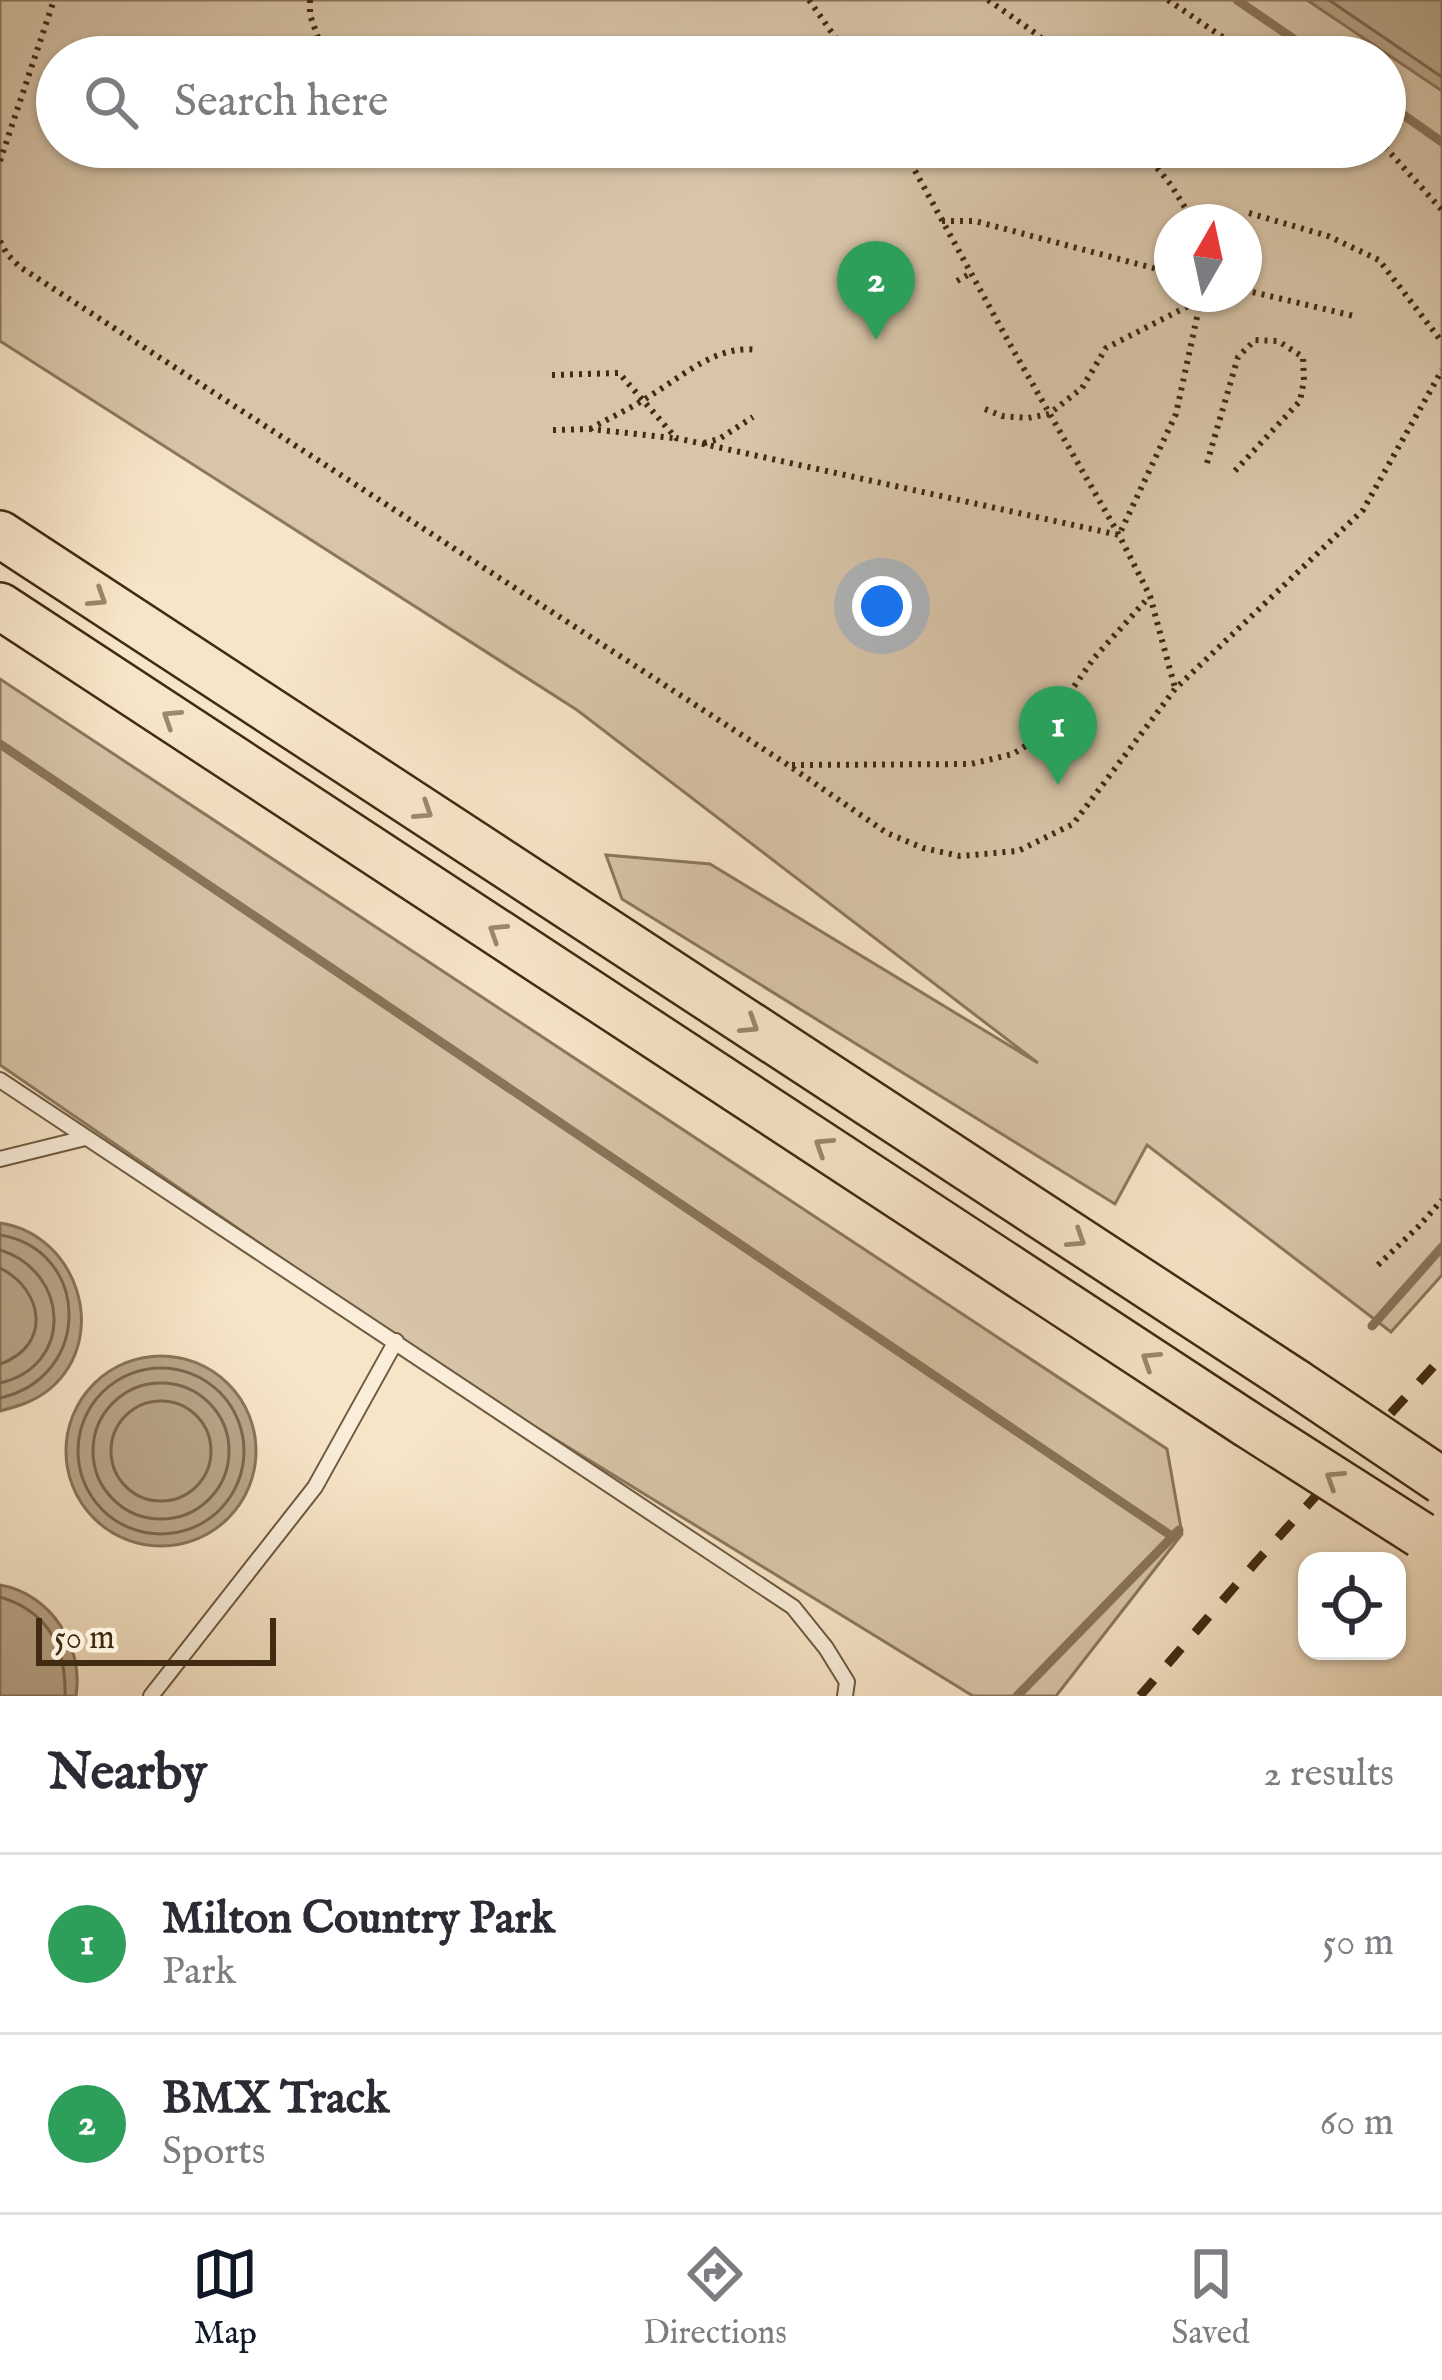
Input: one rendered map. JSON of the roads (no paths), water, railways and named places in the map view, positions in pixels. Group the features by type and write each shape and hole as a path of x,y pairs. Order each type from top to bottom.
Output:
{"highway":[{"path":"0,534 1442,1481"},
{"path":"0,606 1431,1542"}],"lane":[{"path":"0,1080 793,1607 847,1682 845,1696"},
{"path":"0,1159 85,1138"},
{"path":"152,1696 315,1487 396,1342"}],"water":[{"path":"1307,0 1442,0 1442,91 1406,67 1406,36 1360,36"},
{"path":"0,1223 26,1231 48,1246 65,1266 81,1315 79,1341 69,1366 51,1388 0,1411"},
{"path":"161,1356 197,1363 228,1384 249,1415 256,1451 249,1487 228,1518 197,1539 161,1546 125,1539 94,1518 73,1487 66,1451 73,1415 94,1384 125,1363"},
{"path":"0,1585 35,1599 60,1625 75,1659 76,1696 0,1696"}],"waterway":[{"path":"1237,0 1289,36"},
{"path":"1406,117 1442,142"},
{"path":"0,744 1173,1537"},
{"path":"1372,1326 1442,1247"},
{"path":"1017,1696 1179,1530"}],"railway":[{"path":"1140,1696 1442,1357"}],"place":[{"name":"BMX Track","path":"876,340"},
{"name":"Milton Country Park","path":"1058,785"}]}
